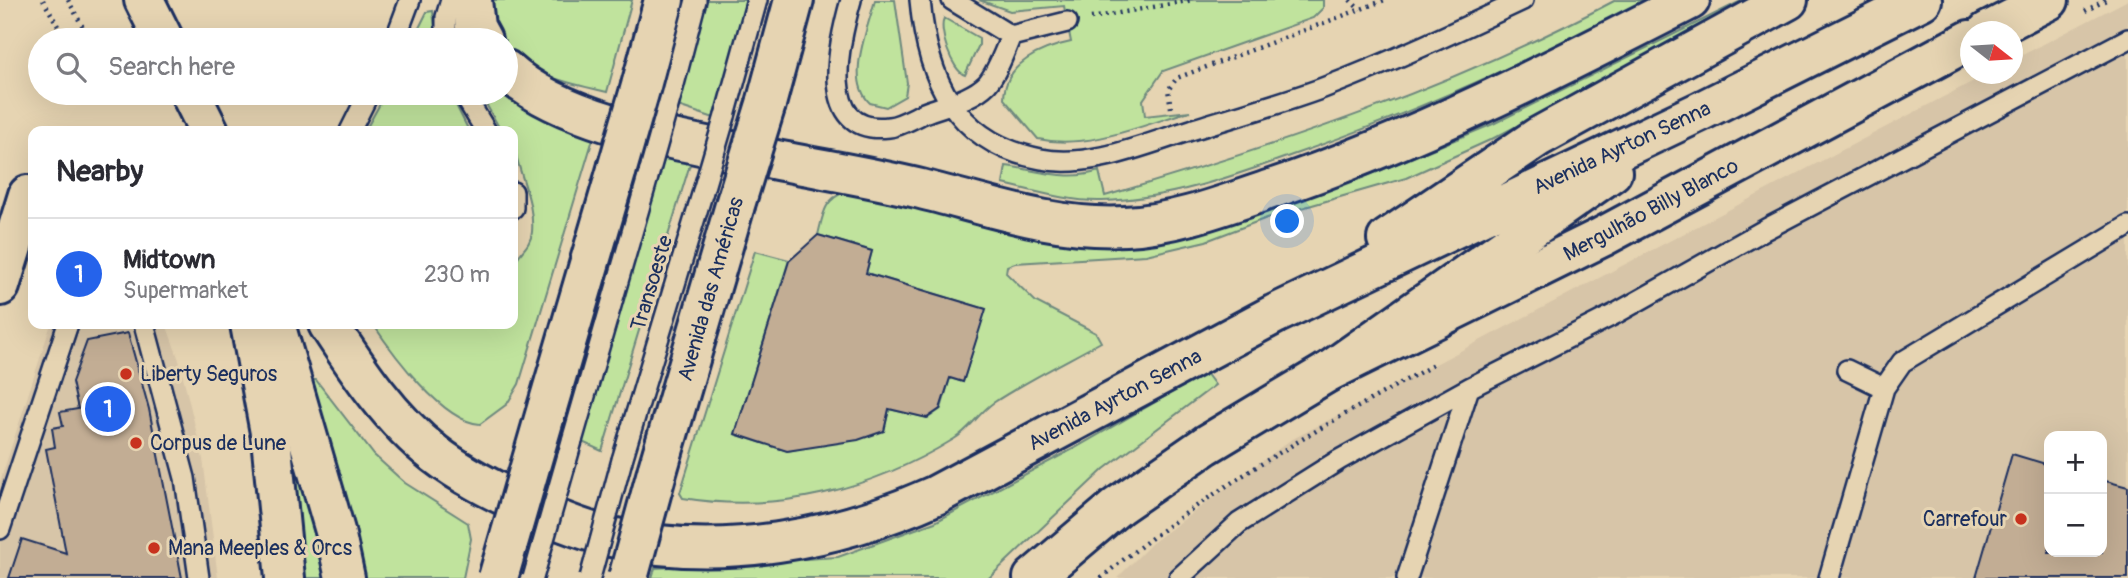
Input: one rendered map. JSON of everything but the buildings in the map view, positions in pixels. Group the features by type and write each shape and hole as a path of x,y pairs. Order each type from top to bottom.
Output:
{"main road":[{"path":"144,0 158,28"},
{"path":"472,0 476,28"},
{"path":"498,578 547,408 632,173 656,89 664,0"},
{"name":"Avenida das Américas","path":"628,578 640,466 719,198 766,104 794,0"},
{"path":"518,79 543,98 599,120 699,144 909,186 1035,217 1080,225 1126,226 1205,212 1335,168 1518,89 1690,0"},
{"path":"1275,314 1538,137 1787,0"},
{"name":"Avenida Ayrton Senna","path":"331,329 362,375 401,421 435,454 484,486 562,522 612,537 681,545 796,541 892,514 936,495 1275,314 1699,112 1922,0"},
{"path":"2008,21 2049,0"},
{"name":"Mergulhão Billy Blanco","path":"1328,372 1602,237 1960,45"},
{"path":"198,105 211,126"},
{"path":"1033,578 1118,506 1206,444 1328,372 1699,112"},
{"path":"0,286 8,236 28,195"},
{"path":"251,329 271,438 285,578"},
{"path":"276,329 335,531 345,578"}],"lane":[{"path":"400,28 410,0"},
{"path":"446,28 451,0"},
{"path":"656,89 696,0"},
{"path":"719,198 725,116 757,0"},
{"path":"851,0 836,71 838,92 843,106 855,119 870,126 890,127 977,92 988,82 1011,36"},
{"path":"920,0 935,79 950,104 964,120 1012,150 1041,159 1065,161 1107,155 1321,89 1440,40 1523,0"},
{"path":"952,0 1011,36 1067,22"},
{"path":"1179,578 1239,523 1339,460 1469,388 1615,314 1766,229 2128,38"},
{"path":"352,126 363,105"},
{"path":"470,105 483,126"},
{"name":"Transoeste","path":"533,578 572,441 632,173"},
{"path":"1829,578 1884,388 1902,362 2128,226"},
{"path":"0,529 66,329"},
{"path":"145,329 185,478 199,578"},
{"path":"1847,370 1884,388"},
{"path":"1407,578 1469,388"},
{"path":"590,578 640,466"}],"path":[{"path":"43,0 59,28"},
{"path":"68,0 83,28"},
{"path":"1067,22 1194,0"},
{"path":"1350,0 1360,10"},
{"path":"1181,134 1171,112 1168,90 1177,78 1385,0"}],"shaded area":[{"path":"2128,0 2128,578 1117,578 1151,544 1289,441 1968,84 2023,84 2023,55"},
{"path":"49,329 168,329 179,360 203,459 218,578 0,578 0,482"}],"green space":[{"path":"486,0 632,0 607,92 539,72 518,58 518,28 496,28"},
{"path":"706,0 748,0 733,61 714,118 678,106"},
{"path":"875,0 895,0 907,83 905,96 886,107 870,103 859,81 860,53"},
{"path":"979,0 1323,0 1323,8 1313,18 1163,71 1143,100 1145,116 1190,111 1096,139 1057,142 1038,139 1004,99 1010,76 1027,59 1048,48 1071,42 1064,6 1010,11"},
{"path":"1616,0 1650,0 1432,101 1343,137 1226,178 1153,196 1102,201 1065,198 1003,184 1006,166 1064,175 1099,171 1105,196 1236,156 1366,111 1493,60"},
{"path":"1743,0 1759,0 1490,140 1406,178 1267,218 1206,241 1146,255 1015,263 1007,266 1006,273 1036,302 1096,333 1101,342 993,403 954,439 891,472 858,484 789,500 719,502 683,498 680,493 755,251 789,260 735,434 788,451 884,431 889,409 928,418 941,409 950,378 963,382 985,309 866,273 872,251 818,235 825,209 838,195 845,192 1248,216 1367,176 1493,124"},
{"path":"433,11 435,28 419,28 427,12"},
{"path":"944,18 979,38 979,45 965,75 955,66 947,50 943,31"},
{"path":"518,98 591,130 593,139 519,384 507,404 480,424 450,412 435,399 406,368 377,329 518,329 518,257 531,237 532,219 518,163 518,126 498,126 487,105 518,105"},
{"path":"379,105 456,105 466,126 368,126"},
{"path":"666,154 691,161 602,451 582,442 639,235"},
{"path":"1206,373 1215,385 1104,469 989,578 652,578 655,568 838,557 935,522 1075,448"},
{"path":"311,380 316,380 374,455 405,483 468,523 471,539 463,578 364,578"},
{"path":"294,456 334,578 305,578"}],"place":[{"name":"Liberty Seguros","path":"126,374"},
{"name":"Midtown","path":"108,409"},
{"name":"Corpus de Lune","path":"136,443"},
{"name":"Carrefour","path":"2021,519"},
{"name":"Mana Meeples & Orcs","path":"154,548"}]}
